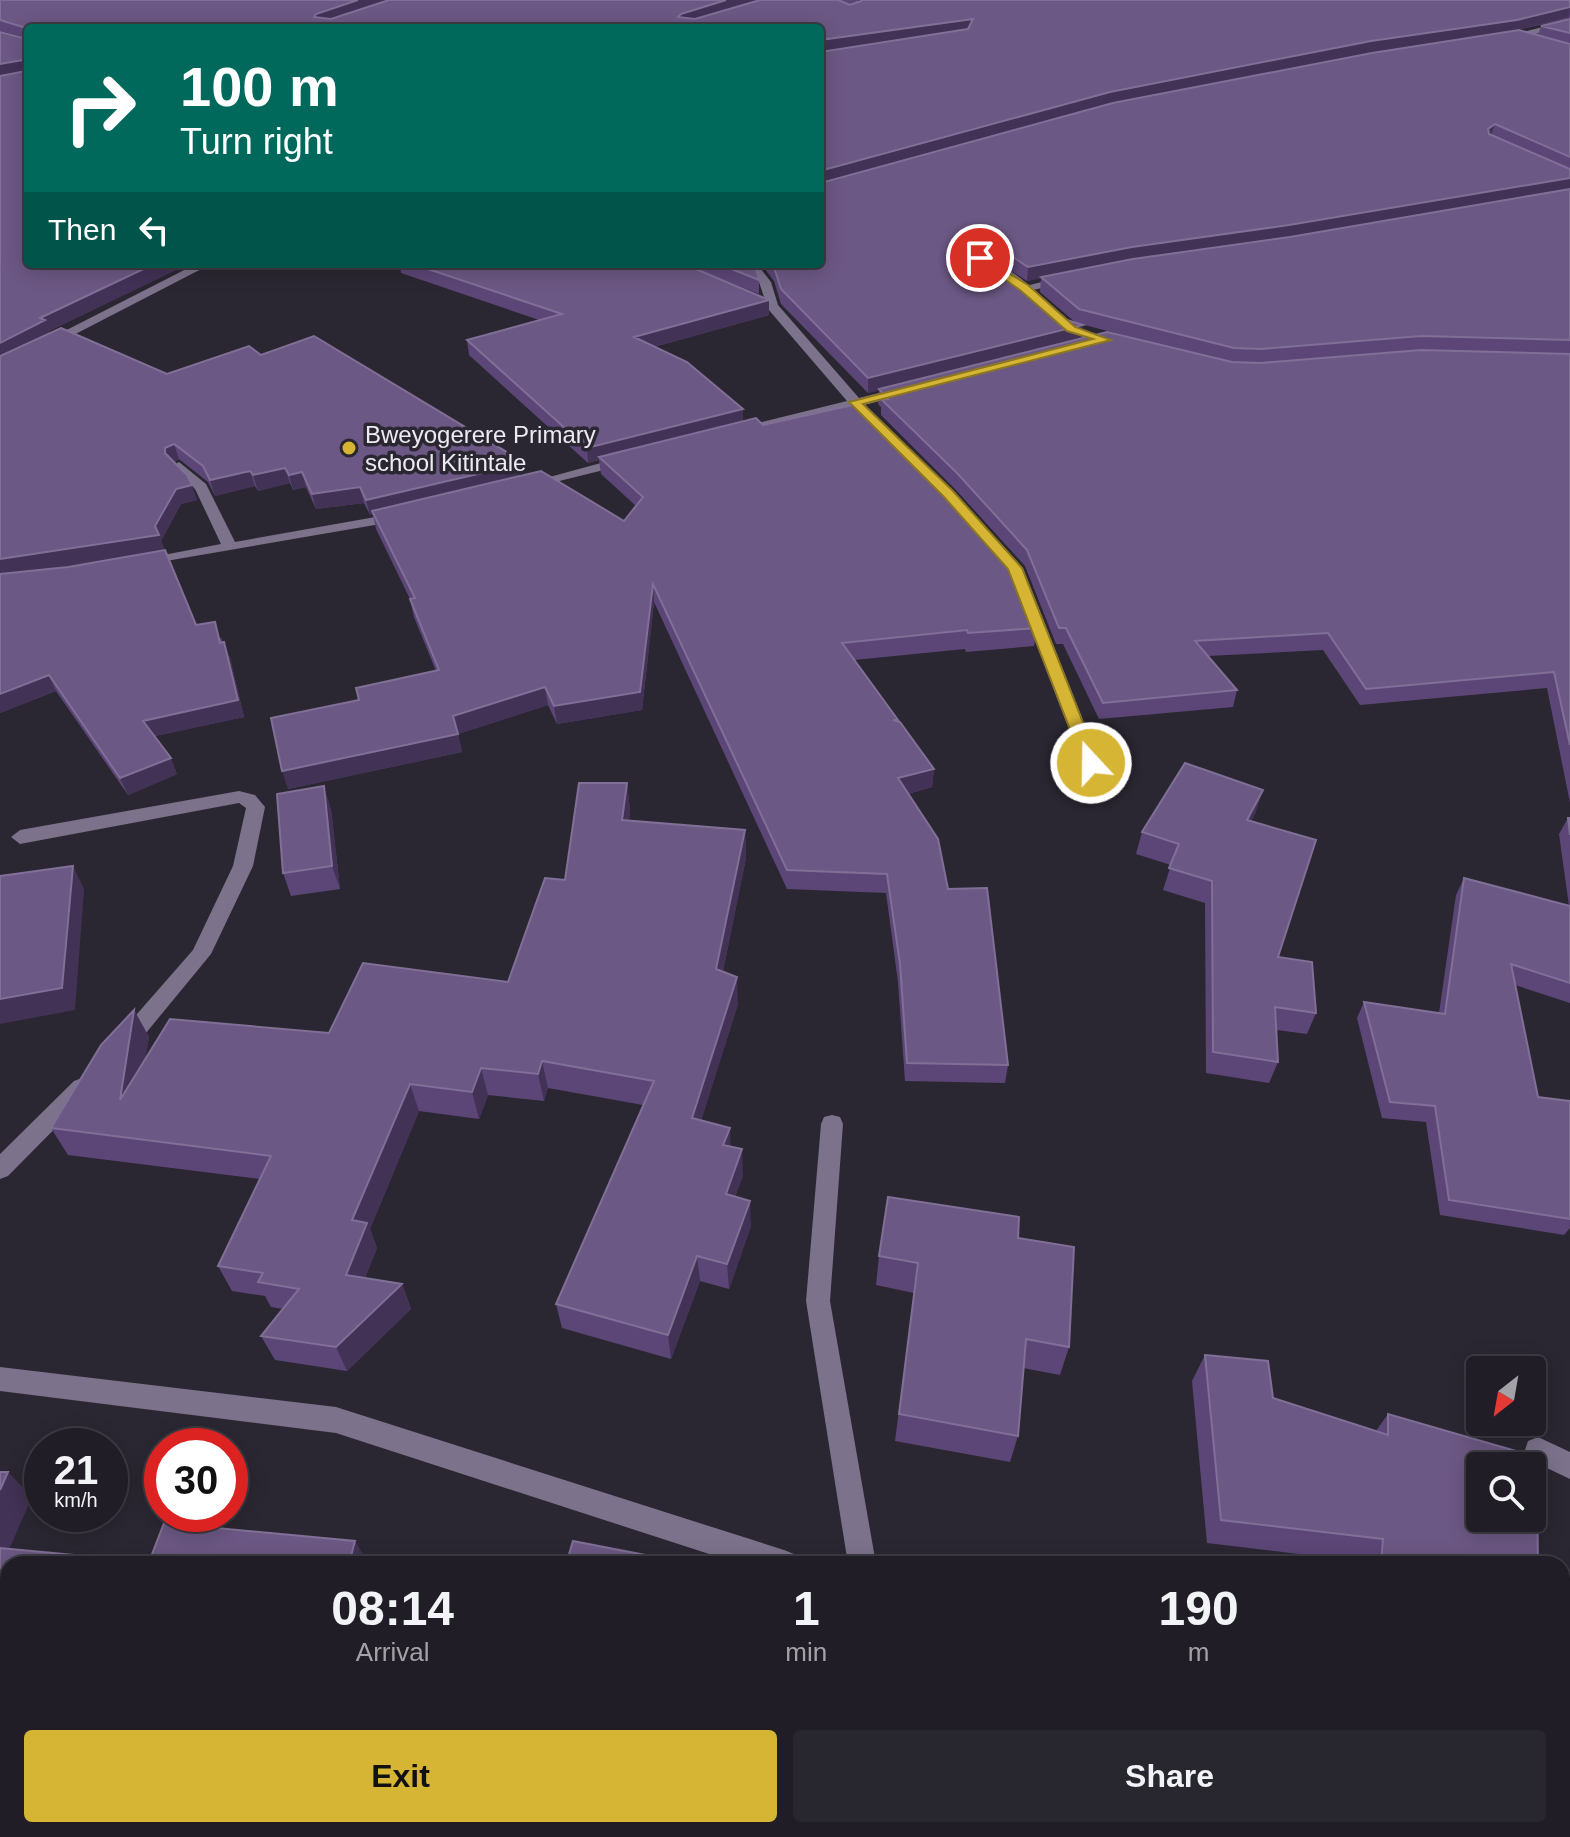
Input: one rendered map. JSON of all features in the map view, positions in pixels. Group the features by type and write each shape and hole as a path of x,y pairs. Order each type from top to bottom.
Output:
{"street":[{"path":"1492,40 1570,23"},
{"path":"1514,37 1537,44"},
{"path":"0,369 197,268"},
{"path":"754,268 765,282 766,303 876,423"},
{"path":"1036,298 1019,284 1085,276"},
{"path":"1048,308 1071,329 1110,341 1076,347"},
{"path":"747,430 911,389"},
{"path":"515,488 638,457"},
{"path":"179,466 201,487 230,547"},
{"path":"121,567 407,516"},
{"path":"986,536 1015,568 1091,763"},
{"path":"0,1169 105,1064 201,954 243,866 256,807 248,799 239,797 20,837"},
{"path":"832,1124 818,1301 861,1556"},
{"path":"0,1379 336,1420 759,1556"},
{"path":"1538,1450 1570,1466"}],"building":[{"path":"0,0 358,0 314,17 331,19 389,0 726,0 678,17 695,19 760,0 838,0 850,5 861,0 1570,0 1570,7 1517,20 1371,41 1110,92 824,170 824,51 968,29 973,19 824,39 824,24 24,24 24,27 0,20"},
{"path":"1570,19 1570,33 1541,26"},
{"path":"1519,30 1570,44 1570,157 1495,124 1488,129 1489,134 1570,169 1570,178 1289,225 1132,247 1028,267 987,240 977,239 974,242 976,248 1020,279 1067,320 1083,325 868,378 781,289 774,268 824,268 824,182 1113,103 1372,53"},
{"path":"0,32 23,38 24,61 0,64"},
{"path":"24,71 24,268 146,268 40,318 45,320 0,343 0,76"},
{"path":"1570,189 1570,340 1421,336 1261,349 1234,348 1079,309 1041,277 1133,259 1290,237"},
{"path":"425,268 693,268 769,300 634,337 687,362 743,409 587,448 467,340 562,314"},
{"path":"729,268 755,268 759,280"},
{"path":"61,328 167,374 249,346 261,355 314,336 525,463 366,500 360,487 312,494 302,472 289,475 285,468 253,475 250,471 210,480 203,466 174,444 165,448 165,453 187,475 192,485 176,489 155,526 159,535 0,559 0,356"},
{"path":"1107,332 1232,362 1261,363 1421,350 1570,354 1570,745 1554,672 1366,689 1328,633 1195,641 1237,690 1103,703 1066,628 1059,628 1027,550 957,473 882,400 888,399 879,389"},
{"path":"862,403 1008,553 1037,628 968,633 967,630 842,643 898,720 893,720 900,722 934,769 898,778 938,839 948,889 987,888 1008,1065 907,1063 900,964 887,874 787,870 653,584 640,692 554,706 545,687 453,716 458,734 282,771 271,718 359,700 356,688 439,670 410,599 415,598 372,511 541,471 624,521 643,497 599,457 756,418 763,425"},
{"path":"165,550 196,625 215,622 220,643 224,642 238,700 143,721 171,758 120,778 49,675 0,694 0,574 68,567"},
{"path":"1185,763 1263,790 1247,820 1316,840 1278,957 1312,962 1316,1013 1275,1007 1278,1062 1213,1052 1212,881 1169,868 1179,844 1142,832"},
{"path":"579,783 627,783 622,820 745,830 716,969 737,977 692,1118 730,1128 723,1145 742,1149 726,1194 750,1201 727,1264 697,1256 668,1335 556,1304 654,1081 542,1061 538,1074 481,1068 472,1092 410,1084 352,1220 367,1223 346,1275 402,1284 336,1347 261,1336 299,1289 258,1282 263,1273 218,1266 271,1156 51,1128 101,1045 134,1010 120,1100 170,1019 329,1033 363,963 508,982 545,878 565,880"},
{"path":"324,786 332,866 283,873 277,794"},
{"path":"73,866 62,988 0,999 0,876"},
{"path":"1464,878 1570,906 1570,983 1511,964 1538,1097 1570,1101 1570,1219 1449,1200 1435,1106 1390,1102 1364,1002 1445,1014"},
{"path":"888,1197 1019,1217 1018,1238 1074,1247 1069,1347 1026,1339 1018,1436 899,1414 918,1263 879,1256"},
{"path":"1205,1355 1268,1361 1273,1398 1388,1435 1388,1414 1516,1451 1466,1452 1466,1532 1538,1532 1538,1556 1382,1556 1383,1539 1221,1520"},
{"path":"0,1472 8,1472 0,1490"},
{"path":"248,1531 355,1541 351,1556 151,1556 161,1532"},
{"path":"573,1541 651,1556 568,1556"},
{"path":"0,1548 85,1556 0,1556"}],"place":[{"name":"Bweyogerere Primary school Kitintale","path":"349,448"}],"route":[{"path":"980,258 1024,288 1071,329 1105,340 855,402 948,494 1015,568 1091,763"}]}
